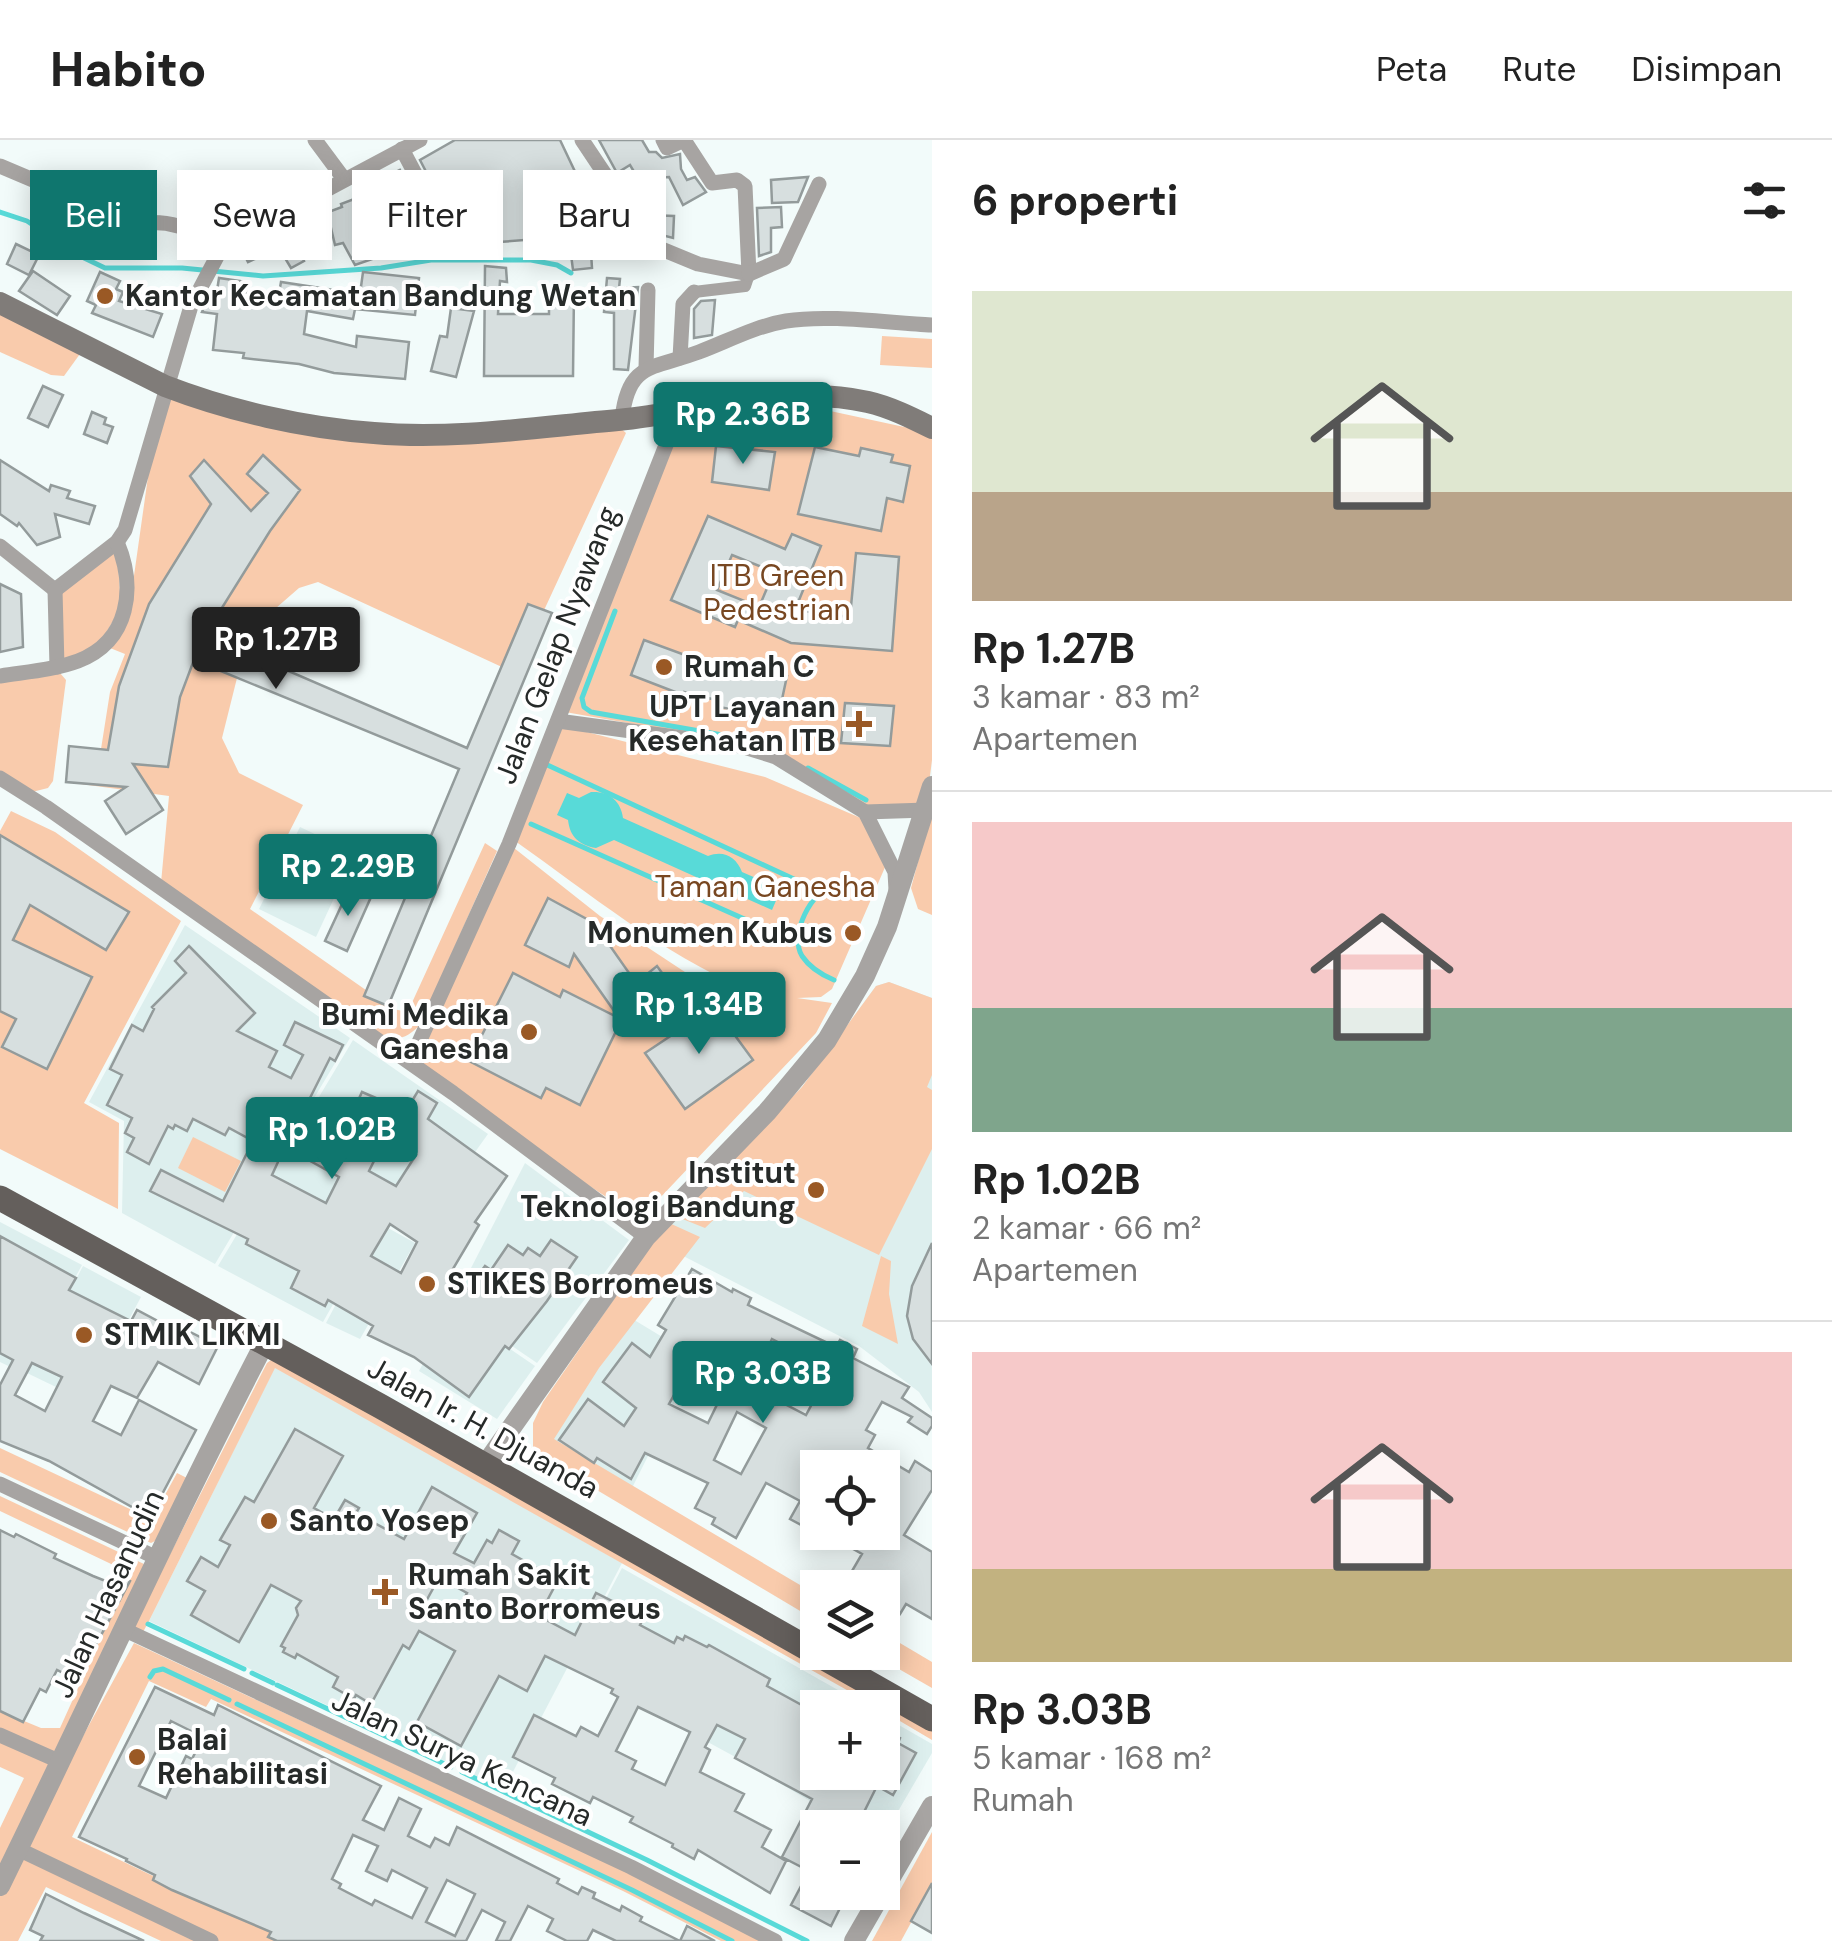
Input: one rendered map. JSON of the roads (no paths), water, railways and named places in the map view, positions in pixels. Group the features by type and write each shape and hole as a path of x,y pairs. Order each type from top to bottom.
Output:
{"main road":[{"path":"0,303 165,386 278,418 373,433 428,434 622,419 796,397 867,402 932,428"},
{"name":"Jalan Ir. H. Djuanda","path":"0,1180 489,1459 800,1626"},
{"name":"Jalan Ir. H. Djuanda","path":"0,1198 269,1336"},
{"name":"Jalan Ir. H. Djuanda","path":"489,1459 932,1719"},
{"path":"878,1670 932,1701"}],"street":[{"path":"316,140 344,179"},
{"path":"332,185 420,140"},
{"path":"582,140 620,197 642,240 698,264 749,274 784,259 818,184"},
{"path":"663,140 667,148 684,140 712,183 737,180 745,186 749,274 745,286 694,292 683,304 680,358"},
{"path":"402,149 413,170"},
{"path":"0,166 136,224 156,220 177,224"},
{"path":"55,590 117,542 125,530 165,386 213,260"},
{"path":"646,368 648,290"},
{"path":"622,419 630,382 646,368 786,320 932,325"},
{"name":"Jalan Gelap Nyawang","path":"410,1062 508,844 679,412"},
{"path":"0,676 58,667 90,654 115,630 125,609 129,586 126,563 117,542"},
{"path":"0,546 55,590 58,667"},
{"path":"558,720 759,750 865,812 927,810"},
{"path":"0,778 410,1062 646,1236"},
{"path":"489,1459 646,1236 766,1112 827,1040 865,976 897,904 932,786"},
{"path":"865,812 895,872 897,904"},
{"name":"Jalan Hasanudin","path":"2,1875 269,1336"},
{"path":"0,1484 156,1558"},
{"name":"Jalan Surya Kencana","path":"123,1630 631,1867 775,1941"},
{"path":"0,1735 61,1762"},
{"path":"854,1941 932,1806"},
{"path":"18,1849 211,1941"}],"water":[{"path":"591,792 613,798 623,818 708,856 728,856 742,872 781,889 772,910 734,893 722,898 710,896 701,889 696,877 614,840 596,848 580,842 573,836 568,820 557,815 567,793 579,798"}],"waterway":[{"path":"0,212 27,221 105,268 182,268 263,276 381,268 431,260 531,260 557,265 571,273"},
{"path":"615,611 582,698 584,707 591,712 751,740 777,750"},
{"path":"543,763 822,892"},
{"path":"808,768 866,800"},
{"path":"531,824 798,943"},
{"path":"834,980 816,971 802,956 800,926 811,904 826,889 843,884 867,889"},
{"path":"148,1624 244,1669"},
{"path":"150,1677 154,1671 163,1669 229,1700"},
{"path":"252,1673 273,1683"},
{"path":"277,1685 451,1767"},
{"path":"237,1704 732,1941"},
{"path":"462,1772 807,1941"}],"place":[{"name":"Kantor Kecamatan Bandung Wetan","path":"105,296"},
{"name":"Rumah C","path":"664,667"},
{"name":"UPT Layanan Kesehatan ITB","path":"859,724"},
{"name":"Monumen Kubus","path":"853,933"},
{"name":"Bumi Medika Ganesha","path":"529,1032"},
{"name":"Institut Teknologi Bandung","path":"816,1190"},
{"name":"STIKES Borromeus","path":"427,1284"},
{"name":"STMIK LIKMI","path":"84,1335"},
{"name":"Santo Yosep","path":"269,1521"},
{"name":"Rumah Sakit Santo Borromeus","path":"385,1592"},
{"name":"Balai Rehabilitasi","path":"137,1757"}],"park label":[{"name":"ITB Green Pedestrian","path":"777,593"},
{"name":"Taman Ganesha","path":"765,887"}]}
